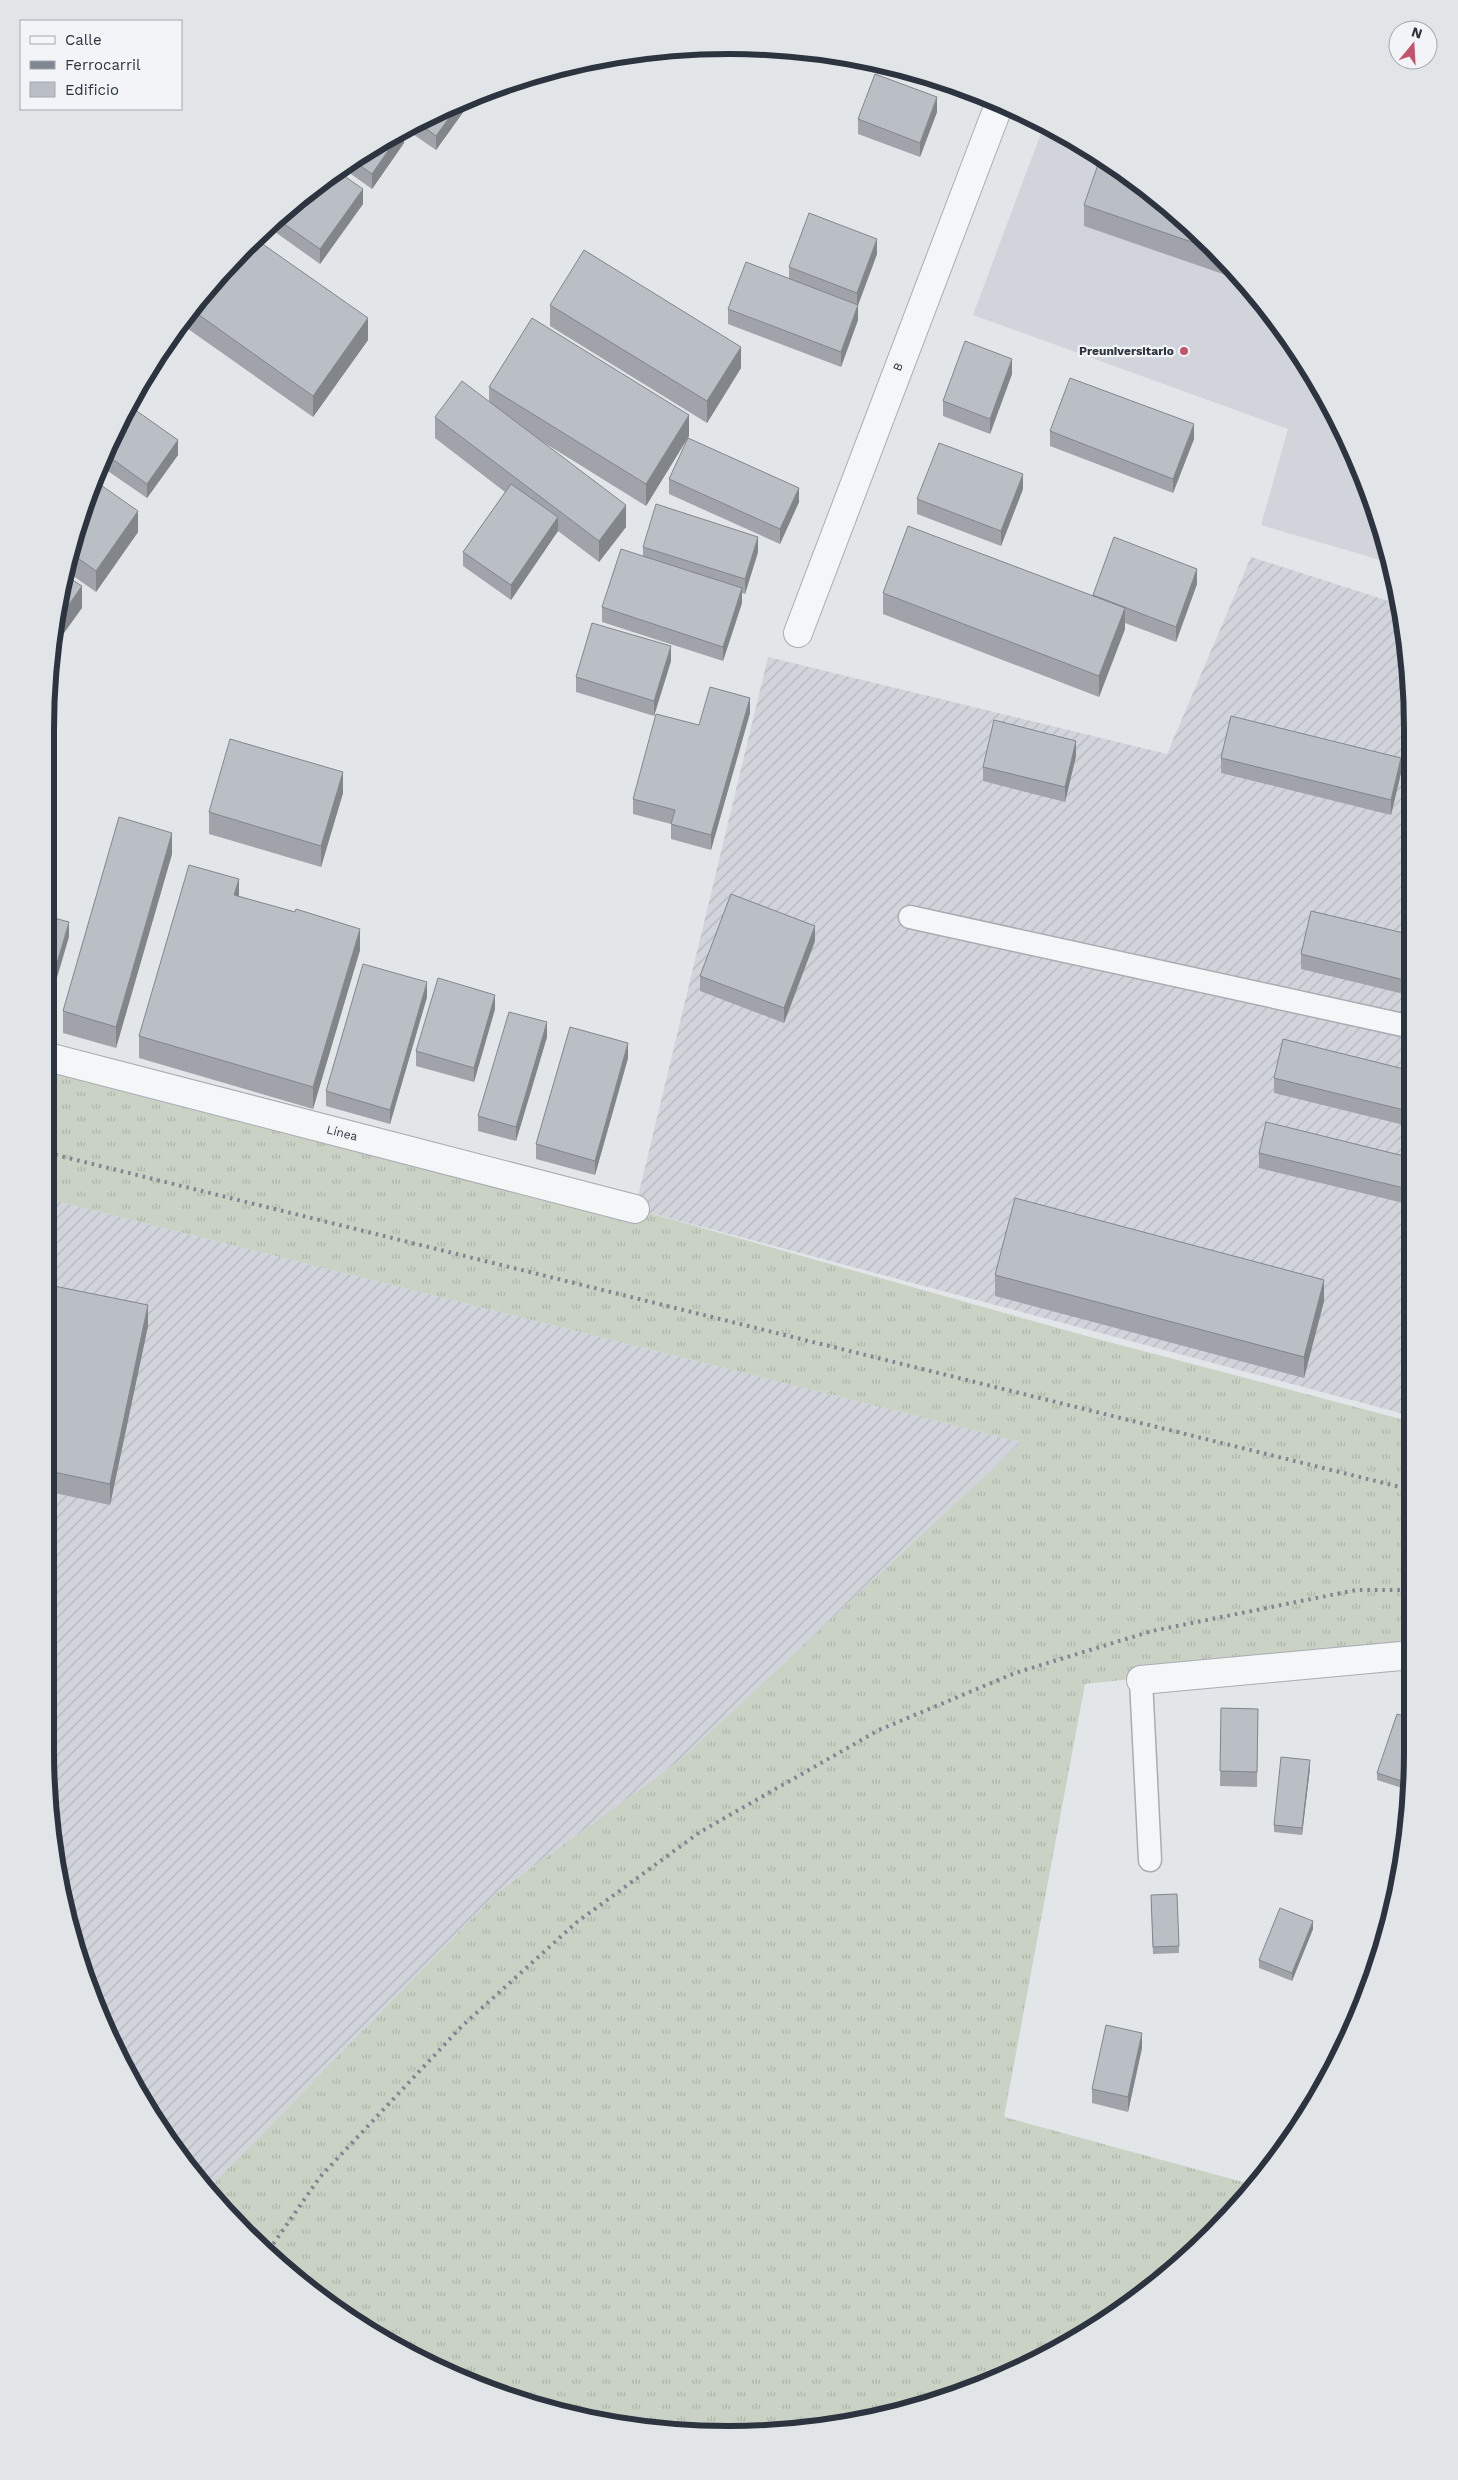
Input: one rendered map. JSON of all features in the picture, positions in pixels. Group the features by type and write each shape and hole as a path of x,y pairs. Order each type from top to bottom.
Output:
{"street":[{"name":"B","path":"798,634 997,109"},
{"name":"Línea","path":"54,1059 635,1209"},
{"path":"1141,1680 1404,1656"}],"lane":[{"path":"910,917 1404,1025"},
{"path":"1141,1680 1150,1860"}],"shaded area":[{"name":"Preuniversitario","path":"1042,131 1104,168 1140,193 1174,221 1237,284 1265,318 1314,391 1335,430 1368,512 1383,561 1261,525 1288,429 973,315"},
{"path":"1251,557 1392,602 1403,685 1404,729 1404,1414 635,1209 768,657 1167,754"},
{"path":"54,1200 1021,1442 680,1760 497,1893 212,2185 168,2126 144,2089 123,2050 90,1968 77,1926 67,1883 55,1795 54,1751"}],"green space":[{"path":"54,1063 635,1209 1090,1337 1404,1420 1404,1649 1085,1684 1004,2117 1248,2183 1174,2259 1140,2287 1067,2336 1028,2357 987,2375 904,2403 861,2413 773,2425 685,2425 597,2413 554,2403 471,2375 430,2357 391,2336 318,2287 284,2259 212,2185 497,1893 680,1760 1021,1442 54,1200"}],"building":[{"path":"875,74 937,97 920,143 858,119"},
{"path":"453,113 436,136 424,126"},
{"path":"394,143 372,174 359,165"},
{"path":"1098,164 1140,193 1174,221 1198,244 1084,205"},
{"path":"343,175 363,189 320,249 282,223 318,193"},
{"path":"809,213 877,239 857,293 789,267"},
{"path":"261,243 368,318 313,396 197,313 221,284"},
{"path":"584,250 741,347 707,401 550,305"},
{"path":"746,262 858,305 841,352 728,309"},
{"path":"532,318 689,415 646,484 489,387"},
{"path":"965,341 1012,359 990,419 943,401"},
{"path":"1070,378 1194,424 1173,479 1050,431"},
{"path":"462,381 626,505 599,541 435,417"},
{"path":"134,409 178,440 147,484 111,458"},
{"path":"688,438 799,488 780,529 669,479"},
{"path":"939,443 1023,474 1001,531 917,499"},
{"path":"511,484 558,517 511,585 463,552"},
{"path":"100,485 138,511 96,571 76,557"},
{"path":"656,504 758,537 745,579 643,547"},
{"path":"908,526 1125,608 1099,676 883,593"},
{"path":"1114,537 1197,569 1176,627 1093,595"},
{"path":"621,549 742,588 723,647 602,607"},
{"path":"71,579 82,586 65,610"},
{"path":"592,623 671,646 654,701 576,677"},
{"path":"710,687 750,698 711,835 671,824 675,810 633,799 656,714 699,725"},
{"path":"1231,716 1401,758 1391,800 1221,758"},
{"path":"994,720 1076,741 1065,787 983,767"},
{"path":"230,739 343,772 321,846 209,812"},
{"path":"119,817 172,833 116,1027 63,1011"},
{"path":"189,865 239,879 234,895 295,912 296,909 360,929 313,1087 139,1036"},
{"path":"731,894 815,926 784,1008 700,976"},
{"path":"1311,911 1404,933 1404,980 1301,954"},
{"path":"54,918 69,922 54,973"},
{"path":"363,964 427,982 390,1110 326,1091"},
{"path":"438,978 495,995 474,1068 416,1051"},
{"path":"509,1012 547,1022 516,1127 478,1116"},
{"path":"570,1027 628,1043 595,1161 536,1144"},
{"path":"1283,1039 1404,1069 1404,1110 1274,1078"},
{"path":"1266,1122 1404,1156 1404,1188 1259,1153"},
{"path":"1015,1198 1324,1280 1304,1357 995,1275"},
{"path":"54,1286 148,1305 110,1484 54,1472"},
{"path":"1221,1708 1258,1709 1257,1772 1220,1771"},
{"path":"1397,1714 1404,1716 1402,1781 1377,1773"},
{"path":"1281,1757 1310,1760 1302,1828 1274,1825"},
{"path":"1177,1894 1179,1946 1153,1947 1151,1895"},
{"path":"1280,1908 1313,1921 1292,1973 1259,1960"},
{"path":"1106,2025 1142,2033 1128,2097 1092,2089"}],"railway":[{"path":"54,1154 1404,1488"},
{"path":"271,2247 320,2177 462,2026 577,1922 700,1832 879,1730 1015,1673 1152,1631 1356,1590 1404,1590"}],"place":[{"name":"Preuniversitario","path":"1184,351"}]}
